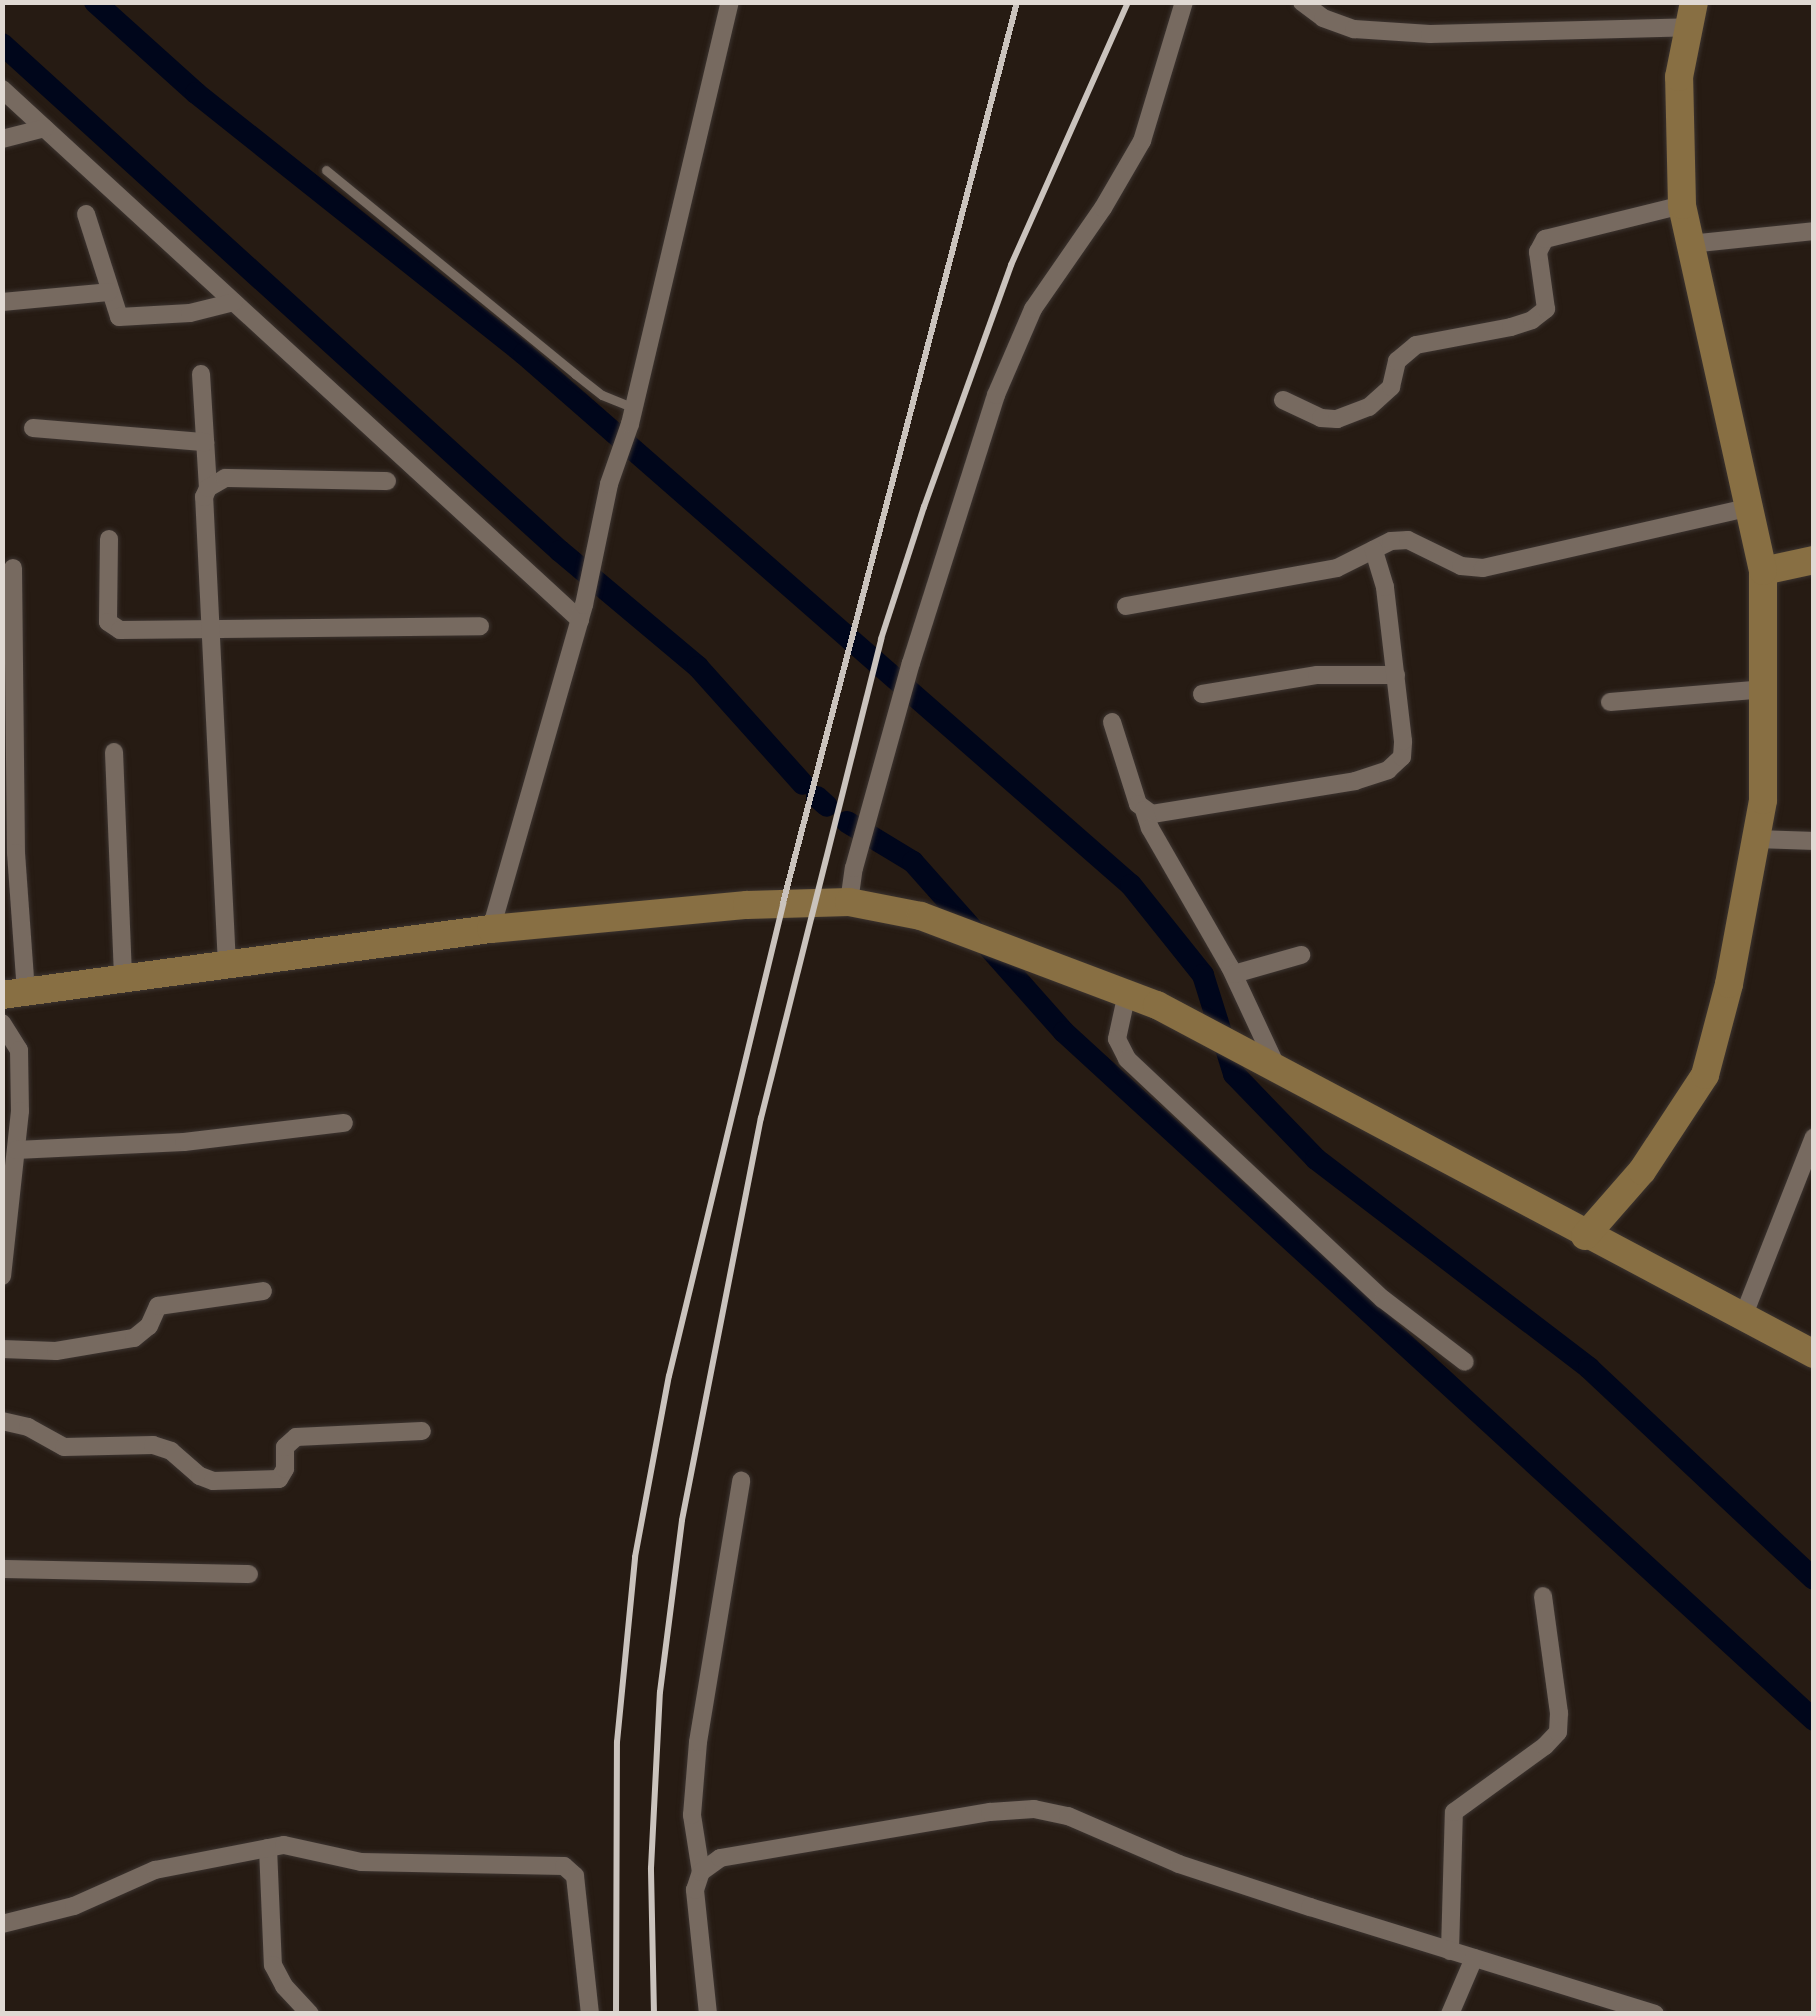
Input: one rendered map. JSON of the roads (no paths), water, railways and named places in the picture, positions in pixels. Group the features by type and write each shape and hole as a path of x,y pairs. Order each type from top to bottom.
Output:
{"street":[{"path":"491,929 582,612 608,484 632,416 730,2"},
{"path":"849,902 854,868 890,735 996,394 1033,310 1103,208 1142,141 1184,2"},
{"path":"1302,2 1323,18 1354,29 1430,34 1692,15 1679,77 1682,205 1752,507 1763,571 1765,690 1758,839 1730,984 1705,1075 1642,1171 1585,1236"},
{"path":"2,90 582,612"},
{"path":"2,139 45,128"},
{"path":"1284,400 1322,418 1337,420 1369,407 1384,396 1397,362 1416,344 1511,326 1532,320 1546,308 1538,252 1545,239 1682,205"},
{"path":"86,214 115,313 126,318 190,314 234,302"},
{"path":"1689,244 1814,230"},
{"path":"2,302 109,292"},
{"path":"201,374 227,965"},
{"path":"33,428 205,442"},
{"path":"208,488 225,478 387,481"},
{"path":"1126,606 1337,568 1374,550 1408,540 1461,566 1483,568 1752,507"},
{"path":"109,539 111,628 210,631 480,626"},
{"path":"1144,810 1152,814 1354,780 1388,770 1402,757 1386,587 1374,550"},
{"path":"1763,571 1814,560"},
{"path":"13,568 14,993 491,929 747,905 849,902 920,916 1157,1005 1585,1236 1814,1354"},
{"path":"1202,694 1317,675 1396,675"},
{"path":"1610,702 1765,690"},
{"path":"1112,722 1133,792 1234,974 1269,1065"},
{"path":"114,752 123,979"},
{"path":"1758,839 1814,841"},
{"path":"1234,974 1301,954"},
{"path":"1127,992 1117,1039 1127,1060 1383,1299 1466,1362"},
{"path":"2,1023 20,1050 2,1276"},
{"path":"11,1160 344,1123"},
{"path":"1743,1317 1812,1146"},
{"path":"2,1348 56,1351 134,1338 149,1326 158,1306 263,1291"},
{"path":"2,1421 21,1424 64,1446 153,1444 171,1451 200,1476 214,1481 279,1479 286,1469 284,1447 296,1437 422,1431"},
{"path":"708,2014 696,1890 701,1872 692,1815 698,1742 741,1480"},
{"path":"2,1569 249,1574"},
{"path":"1450,1950 1454,1812 1545,1746 1558,1732 1559,1712 1543,1596"},
{"path":"701,1872 720,1858 990,1812 1034,1809 1068,1816 1179,1864 1655,2014"},
{"path":"2,1924 74,1906 154,1870 268,1848 300,1847 361,1862 568,1866 575,1876 590,2014"},
{"path":"268,1848 273,1964 284,1986 310,2014"},
{"path":"1450,2014 1474,1958"}],"lane":[{"path":"326,170 632,416"}],"waterway":[{"path":"95,2 196,93 524,354 1131,885 1203,975 1234,1074 1316,1159 1589,1368 1814,1579"},
{"path":"2,44 560,551 698,667 803,784"},
{"path":"817,797 827,806"},
{"path":"847,822 913,862 1064,1032 1814,1720"}],"railway":[{"path":"616,2014 617,1742 635,1557 669,1376 783,903 1017,2"},
{"path":"654,2014 651,1868 660,1692 682,1520 761,1118 881,639 924,507 1011,265 1128,2"}]}
